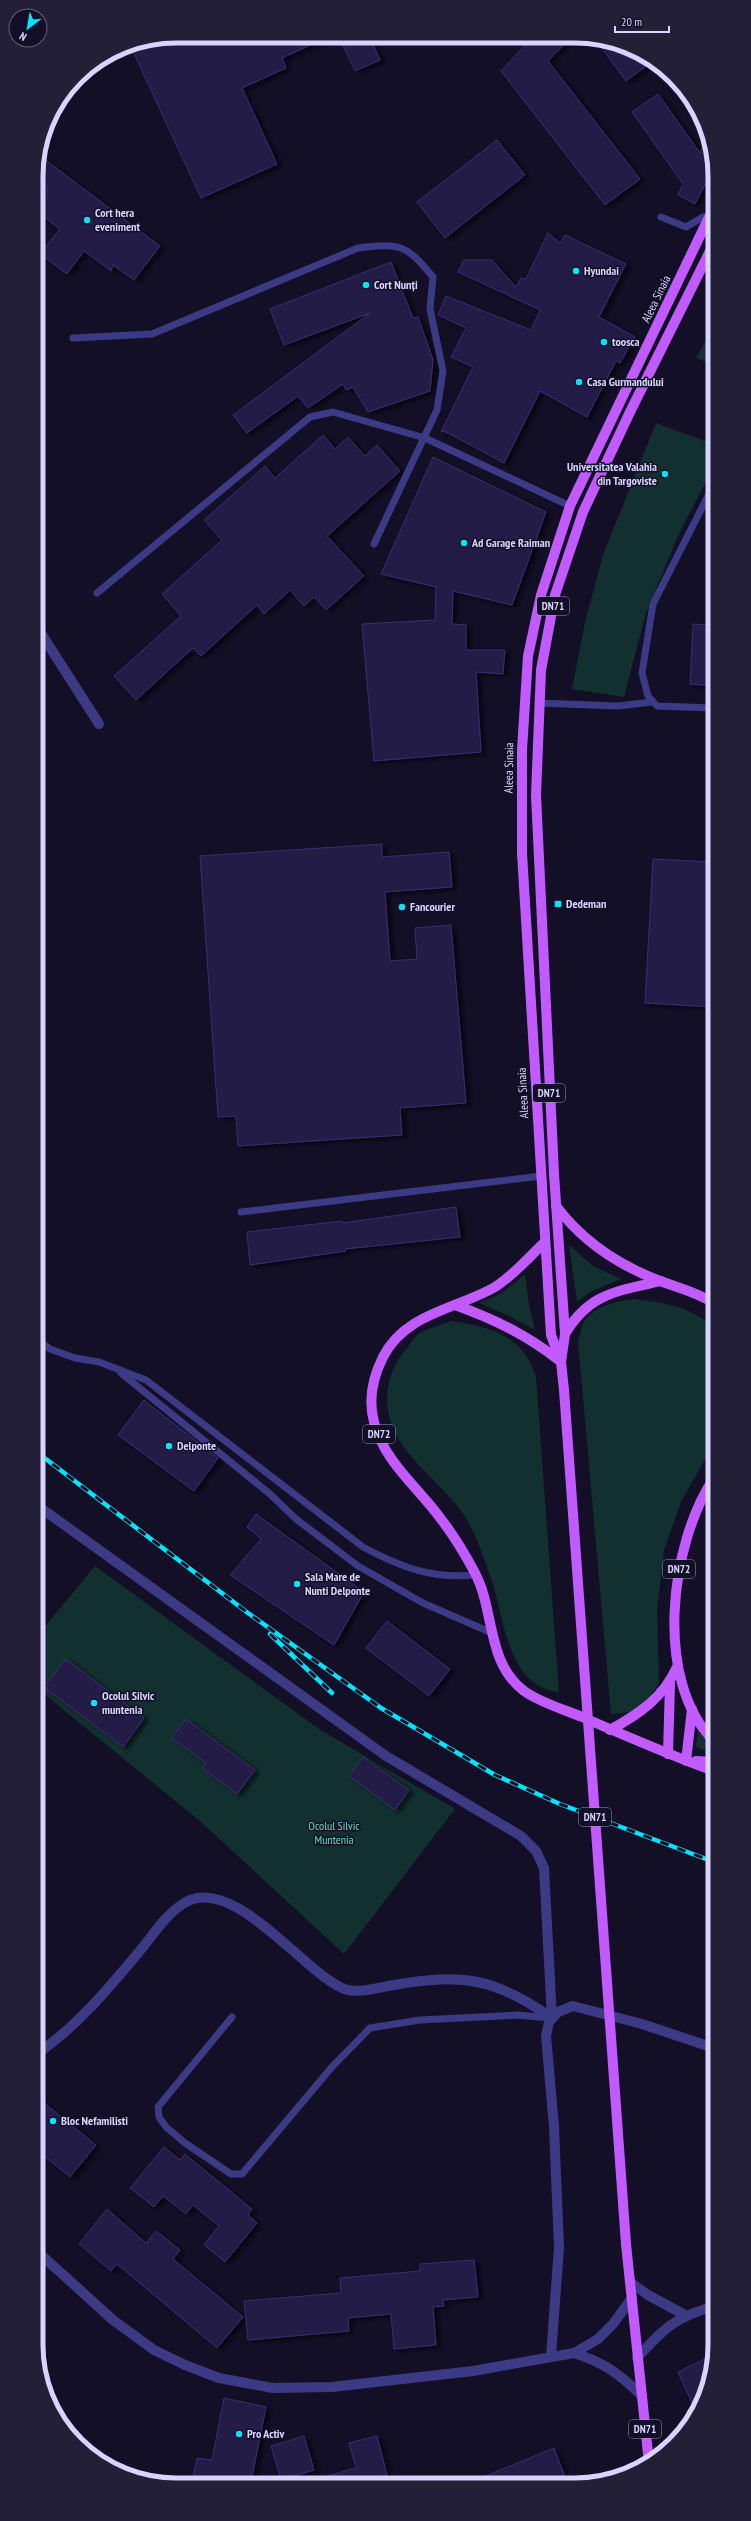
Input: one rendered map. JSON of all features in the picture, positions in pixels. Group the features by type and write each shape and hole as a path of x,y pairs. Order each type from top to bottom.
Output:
{"main road":[{"name":"Aleea Sinaia","path":"630,2282 564,1390 561,1362 551,1335 522,853 523,705 528,656 535,617 548,568 570,506 708,219"},
{"name":"Aleea Sinaia","path":"561,1362 565,1334 556,1206 536,795 538,703 541,664 550,616 563,569 583,512 630,412 708,255"},
{"path":"556,1206 571,1225 606,1255 661,1281 697,1293 708,1299"},
{"name":"DN72","path":"545,1242 496,1286 422,1318 396,1339 384,1354 374,1377 371,1401 374,1422 396,1466 441,1518 462,1548 476,1576 502,1666 512,1679 525,1691 610,1730 668,1754 670,1683 676,1667 677,1583 682,1554 694,1518 708,1490"},
{"path":"565,1334 582,1310 595,1301 617,1291 661,1281"},
{"path":"455,1305 494,1319 520,1332 561,1362"},
{"name":"DN72","path":"676,1667 692,1709 708,1732"},
{"name":"DN72","path":"610,1730 635,1716 653,1702 670,1683"},
{"name":"DN72","path":"686,1761 692,1709"},
{"path":"668,1754 708,1770"},
{"path":"686,1761 708,1762"},
{"name":"DN71","path":"630,2282 648,2456"}],"street":[{"path":"43,636 99,724"},
{"path":"43,1510 386,1756 521,1836 536,1851 544,1868 552,2018"},
{"path":"43,2049 68,2029 102,1994 168,1916 187,1902 207,1898 236,1906 258,1921 325,1979 344,1990 365,1990 429,1979 465,1980 500,1987 521,1996 552,2018"},
{"path":"551,2356 559,2247 554,2127 546,2036 549,2022 558,2012 574,2006 642,2024 708,2046"},
{"path":"43,2257 113,2320 154,2350 185,2365 220,2378 273,2388 332,2387 474,2371 574,2352 603,2334 632,2298"},
{"path":"630,2282 648,2295 685,2315"},
{"path":"637,2358 670,2324 685,2315 708,2308"},
{"path":"574,2352 599,2361 617,2372 641,2395"}],"lane":[{"path":"661,217 686,227 703,217"},
{"path":"73,338 152,334 358,248 391,244 415,255 433,277 430,309 443,371 437,410 374,544"},
{"path":"97,594 310,417 333,412 425,438 570,506"},
{"path":"708,496 653,604 642,673 648,696 657,706 708,708"},
{"path":"538,703 618,706 652,702"},
{"path":"241,1212 541,1176"},
{"path":"43,1344 50,1349 115,1368 146,1380 363,1547 392,1562 423,1572 450,1577 476,1576"},
{"path":"115,1368 270,1494 296,1519 358,1566 423,1603 492,1632"},
{"path":"232,2017 158,2107 159,2117 166,2127 185,2143 231,2174 242,2174 336,2063 370,2028 420,2020 518,2015 552,2018"}],"green space":[{"path":"708,337 708,363 696,358"},
{"path":"656,423 708,442 708,478 678,536 646,613 624,697 572,689 585,622 603,555"},
{"path":"569,1245 593,1266 621,1279 592,1291 577,1302"},
{"path":"525,1274 529,1305 535,1330 507,1315 479,1303 502,1293"},
{"path":"635,1299 668,1304 695,1314 708,1323 708,1454 681,1502 664,1550 657,1610 659,1683 647,1702 632,1712 611,1714 578,1341 582,1326 589,1316 600,1308 621,1301"},
{"path":"451,1321 466,1323 492,1330 514,1342 523,1351 536,1377 559,1692 541,1687 528,1678 518,1664 510,1647 504,1628 490,1575 471,1526 455,1503 403,1446 390,1421 387,1395 389,1382 399,1358 418,1334"},
{"name":"Ocolul Silvic Muntenia","path":"95,1566 319,1729 455,1809 344,1954 201,1822 43,1693 43,1629"},
{"path":"698,1732 708,1742 708,1752 696,1747"}],"building":[{"path":"176,43 315,43 282,58 286,68 242,88 277,164 201,198 132,50 159,44"},
{"path":"342,43 373,43 380,60 355,71"},
{"path":"527,43 566,43 548,61 640,179 605,205 501,71"},
{"path":"600,46 618,50 648,65 626,81"},
{"path":"658,94 700,153 704,145 708,167 708,179 695,204 678,195 683,184 632,112"},
{"path":"497,140 525,175 445,238 417,202"},
{"name":"Cort hera eveniment","path":"44,159 160,246 134,280 113,265 111,271 84,251 67,274 43,256 43,250 60,229 43,216 43,195 48,189 43,186"},
{"path":"548,233 560,243 565,235 626,264 599,317 635,337 620,363 616,361 587,417 540,391 504,463 444,431 441,432 473,367 451,357 466,328 438,315 446,296 531,330 540,310 458,272 464,260 492,260 516,287 521,278 526,279"},
{"path":"391,262 413,318 418,317 433,360 430,391 368,412 353,387 346,390 343,384 308,408 298,396 247,433 233,415 370,313 284,345 270,309"},
{"path":"323,435 335,449 348,437 365,456 377,445 400,471 327,536 364,576 326,610 314,597 304,606 290,590 264,614 257,605 201,656 193,648 136,700 114,676 181,616 162,594 222,540 204,520 265,466 275,478"},
{"path":"433,457 546,512 512,605 453,591 452,624 466,625 466,650 505,650 503,674 476,672 481,752 374,761 362,624 435,620 436,587 381,574"},
{"path":"693,624 708,625 708,686 690,684"},
{"path":"382,844 382,857 449,852 452,887 385,892 390,961 417,959 415,928 451,925 466,1103 400,1108 402,1135 238,1146 236,1116 218,1117 200,856"},
{"path":"653,859 708,862 708,1007 645,1003"},
{"path":"456,1207 460,1237 345,1249 346,1251 250,1265 247,1232 342,1221 343,1223"},
{"name":"Delponte","path":"144,1400 218,1458 194,1491 118,1435"},
{"name":"Sala Mare de Nunti Delponte","path":"256,1514 364,1592 334,1645 230,1575 261,1539 247,1527"},
{"path":"387,1621 450,1669 429,1696 366,1648"},
{"name":"Ocolul Silvic muntenia","path":"66,1659 144,1718 123,1747 44,1687"},
{"path":"186,1719 255,1770 237,1794 202,1768 206,1763 172,1738"},
{"path":"363,1757 409,1790 395,1810 349,1776"},
{"name":"Bloc Nefamilisti","path":"43,2102 96,2145 70,2177 43,2155"},
{"path":"164,2147 180,2160 185,2154 252,2209 248,2215 257,2223 225,2262 204,2245 219,2226 193,2205 186,2214 163,2196 154,2207 130,2188"},
{"path":"107,2209 146,2243 156,2231 180,2250 173,2259 243,2317 217,2348 117,2264 111,2271 79,2244"},
{"path":"474,2260 478,2297 443,2300 444,2306 433,2307 436,2345 394,2349 391,2314 348,2318 349,2331 248,2340 244,2301 341,2293 340,2278 420,2271 420,2264"},
{"path":"707,2358 701,2388 693,2406 678,2372"},
{"name":"Pro Activ","path":"224,2398 266,2407 252,2478 193,2478 197,2458 212,2460"},
{"path":"304,2436 314,2470 288,2478 280,2478 271,2446"},
{"path":"377,2436 387,2475 375,2478 320,2478 356,2468 349,2443"},
{"path":"554,2448 565,2478 481,2478"}],"railway":[{"path":"43,1457 248,1613 381,1708 495,1775 560,1804 708,1860"},
{"path":"270,1634 332,1693"}],"place":[{"name":"Cort hera eveniment","path":"87,220"},
{"name":"Hyundai","path":"576,271"},
{"name":"Cort Nunți","path":"366,285"},
{"name":"toosca","path":"604,342"},
{"name":"Casa Gurmandului","path":"579,382"},
{"name":"Universitatea Valahia din Targoviste","path":"665,474"},
{"name":"Ad Garage Raiman","path":"464,543"},
{"name":"Dedeman","path":"558,904"},
{"name":"Fancourier","path":"402,907"},
{"name":"Delponte","path":"169,1446"},
{"name":"Sala Mare de Nunti Delponte","path":"297,1584"},
{"name":"Ocolul Silvic muntenia","path":"94,1703"},
{"name":"Bloc Nefamilisti","path":"53,2121"},
{"name":"Pro Activ","path":"239,2434"}]}
